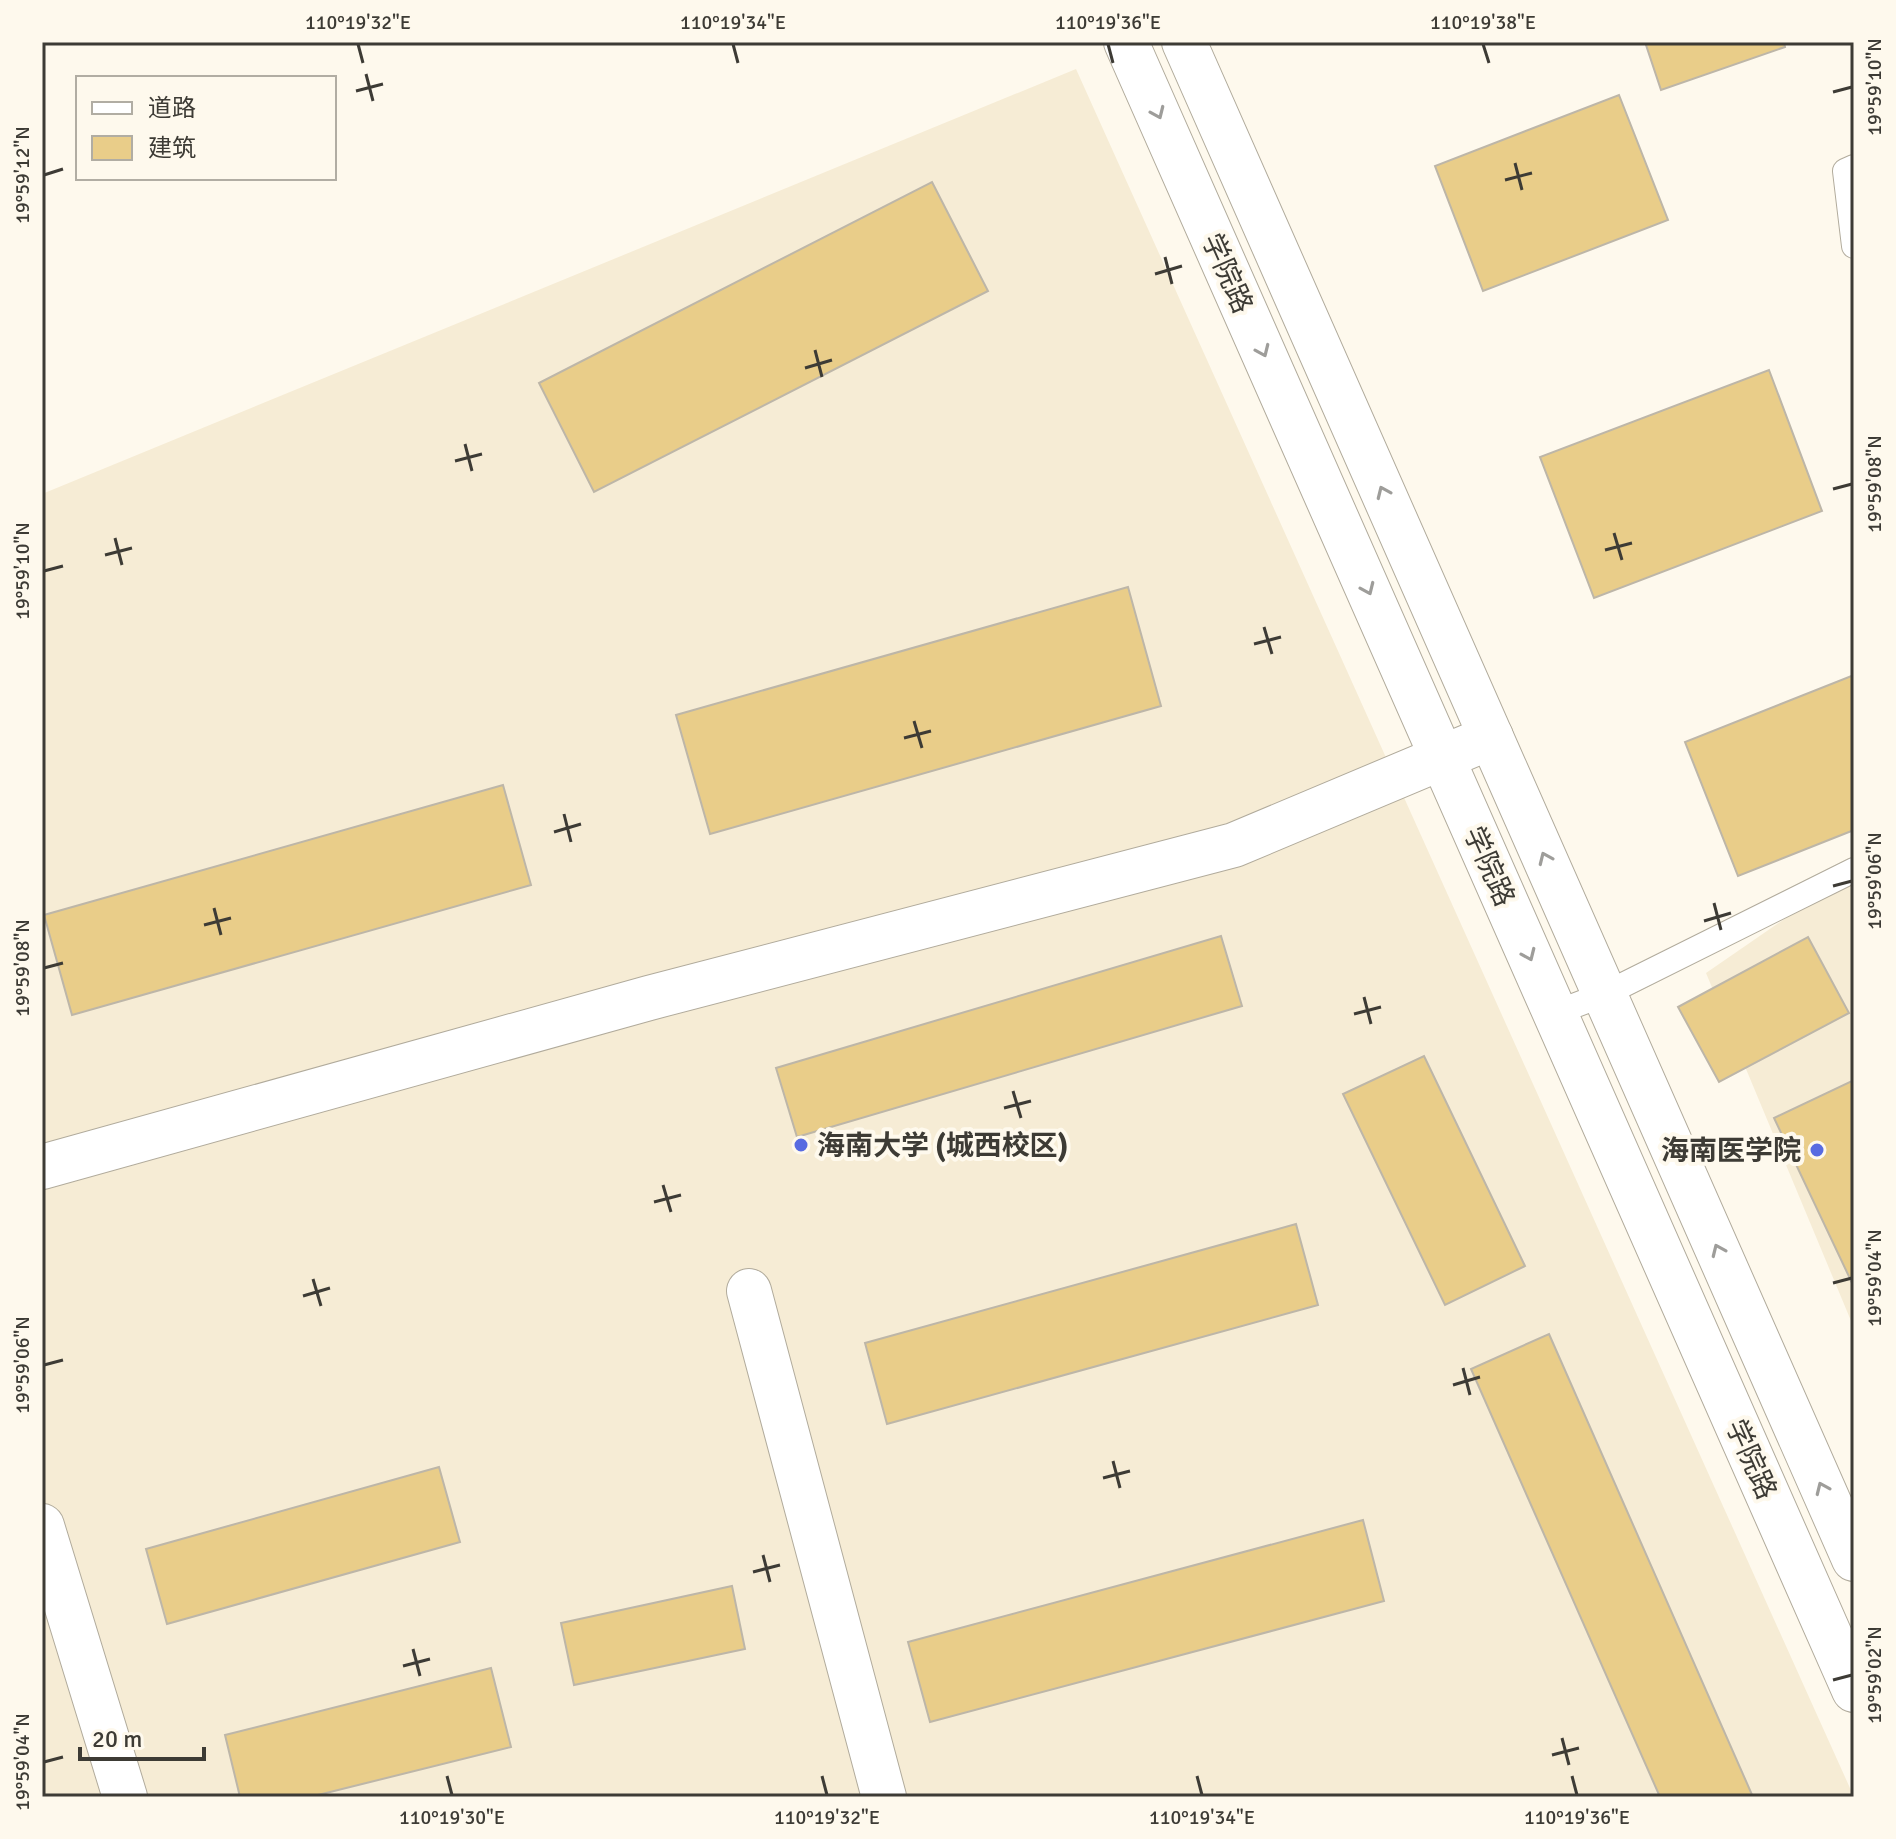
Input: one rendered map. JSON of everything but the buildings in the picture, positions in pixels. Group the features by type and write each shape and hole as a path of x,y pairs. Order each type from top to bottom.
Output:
{"main road":[{"name":"学院路","path":"1126,42 1854,1690"},
{"name":"学院路","path":"1184,42 1854,1559"},
{"path":"42,1167 649,998 1234,845 1491,737"},
{"path":"749,1291 884,1797"},
{"path":"42,1526 125,1797"}],"lane":[{"path":"1854,167 1845,171 1854,246"},
{"path":"1555,1013 1605,994 1854,870"}],"shaded area":[{"name":"海南大学 (城西校区)","path":"1076,69 1854,1797 42,1797 42,494"},
{"name":"海南医学院","path":"1854,871 1854,1328 1706,973"}],"place":[{"name":"海南大学 (城西校区)","path":"801,1145"},
{"name":"海南医学院","path":"1817,1150"}]}
